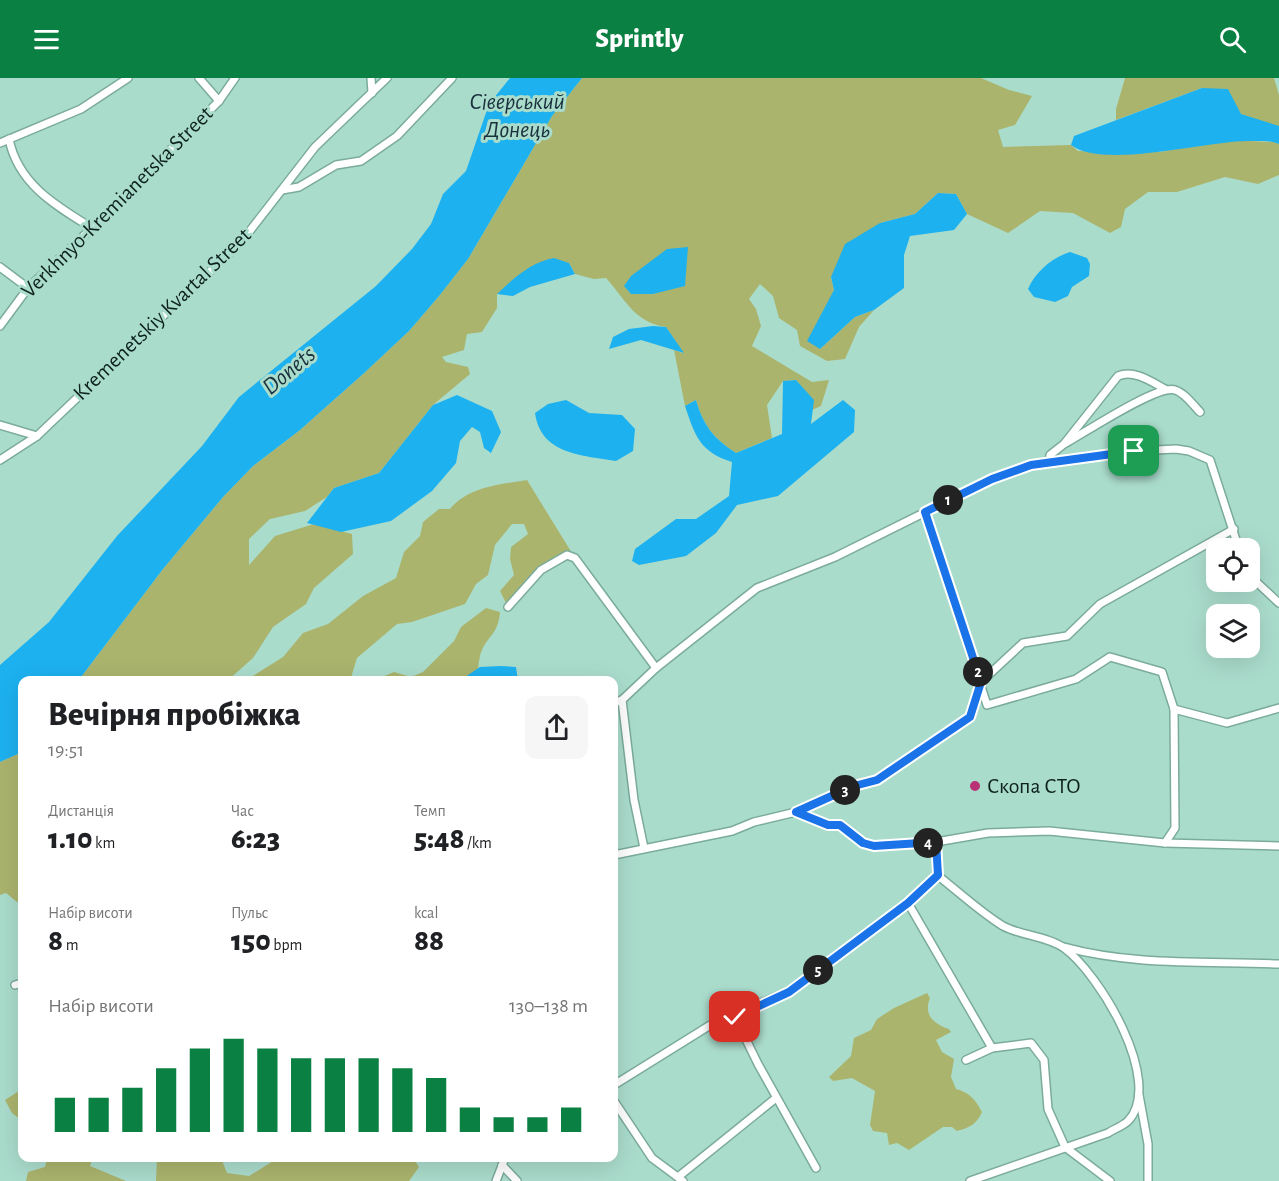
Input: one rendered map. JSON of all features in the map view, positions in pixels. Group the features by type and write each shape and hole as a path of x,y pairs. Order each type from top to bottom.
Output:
{"street":[{"path":"0,144 81,109 128,78"},
{"path":"199,78 219,101"},
{"name":"Verkhnyo-Kremianetska Street","path":"0,326 28,288 92,228 219,101 235,78"},
{"path":"371,78 372,93"},
{"name":"Kremenetskiy Kvartal Street","path":"0,460 37,436 242,241 315,147 387,78"},
{"path":"282,190 299,187 336,165 361,160 397,136 452,78"},
{"path":"9,140 13,160 24,176 53,204 92,228"},
{"path":"0,267 28,288"},
{"path":"1064,444 1118,376 1125,373 1133,374 1165,389 1179,391 1200,412"},
{"path":"1049,461 1050,455 1064,444 1149,394 1165,389"},
{"path":"0,425 37,436"},
{"path":"618,702 656,668 757,588 835,557 992,479 1031,465 1134,451 1189,451 1210,460 1236,538"},
{"path":"925,512 987,705 1076,679 1110,657 1162,672 1174,709 1175,828 1165,843"},
{"path":"618,854 732,831 754,822 796,812 854,786 877,780 970,717 981,682 1023,643 1067,636 1100,603 1234,529"},
{"path":"508,607 541,570 567,555 575,558 656,668"},
{"path":"1260,585 1279,603"},
{"path":"622,700 634,800 644,848"},
{"path":"1174,709 1227,723 1279,708"},
{"path":"796,812 828,825 840,825 863,843 874,846 936,842 988,833 1049,831 1165,843 1279,846"},
{"path":"936,842 938,875 1004,926 1063,947 1096,956 1131,959 1279,964"},
{"path":"618,1083 712,1024 735,1017 789,992 908,903 938,875"},
{"path":"908,903 992,1048"},
{"path":"1063,947 1083,966 1120,1020 1134,1058 1148,1144 1148,1181"},
{"path":"735,1017 776,1098 816,1168"},
{"path":"966,1060 992,1048 1031,1043 1044,1060 1048,1109 1065,1147 1110,1181"},
{"path":"970,1181 1108,1133 1128,1121 1139,1095"},
{"path":"618,1107 652,1158 680,1179 776,1098"},
{"path":"496,1181 503,1162"},
{"path":"504,1162 517,1181"}],"green space":[{"path":"582,78 981,78 1009,90 1032,96 1015,125 998,130 1003,147 1071,145 1078,151 1160,152 1227,140 1274,142 1279,144 1279,175 1258,184 1225,177 1177,192 1148,192 1125,209 1121,227 1110,233 1073,213 1040,211 1008,233 967,214 956,194 938,193 915,214 880,223 831,277 834,290 826,309 820,349 855,317 874,310 859,327 845,359 827,361 800,346 797,330 779,318 773,296 760,284 749,299 756,309 761,326 752,346 812,382 829,380 821,406 812,410 813,400 796,380 783,381 767,405 772,438 736,453 710,431 696,400 685,406 674,350 683,353 666,327 655,325 638,315 606,278 594,279 575,274 569,263 497,294 497,308 482,332 467,334 464,350 442,357 446,362 468,367 470,374 433,405 379,473 334,488 327,497 305,511 270,519 249,539 249,565 275,536 314,524 352,534 353,554 314,588 306,604 273,627 253,658 233,676 82,676 163,569 223,497 253,466 300,430 363,374 409,331 439,296 468,259 552,116"},
{"path":"1125,78 1274,78 1279,95 1279,129 1241,114 1202,88 1116,120 1116,109"},
{"path":"527,480 575,558 567,555 541,570 506,603 500,591 514,575 510,559 511,547 528,534 524,524 512,524 495,545 488,575 476,584 465,604 412,622 397,624 357,658 352,676 253,676 283,657 303,633 328,624 363,596 396,578 404,552 420,536 423,522 439,509 450,509 475,491"},
{"path":"486,608 500,612 497,627 482,649 478,676 413,676 423,672 454,641 461,627"},
{"path":"394,672 408,676 384,676"},
{"path":"18,754 17,902 6,893 0,895 0,762"},
{"path":"927,993 930,998 928,1009 931,1018 951,1032 936,1040 942,1052 954,1059 951,1077 956,1089 972,1097 982,1112 978,1120 969,1127 957,1131 952,1127 943,1127 909,1150 897,1143 889,1145 887,1133 873,1131 870,1125 875,1091 852,1078 833,1081 829,1077 851,1056 854,1038 871,1030 877,1019 894,1008"},
{"path":"18,1092 18,1118 12,1113 5,1100"},
{"path":"46,1162 92,1162 90,1166 126,1181 26,1181 28,1172 45,1167"},
{"path":"157,1162 223,1162 227,1173 249,1176 272,1162 416,1162 419,1167 409,1181 156,1181"}],"water":[{"path":"510,78 582,78 552,116 468,259 409,331 300,430 253,466 223,497 163,569 82,676 18,676 18,754 0,762 0,665 49,622 117,536 202,446 239,397 376,286 412,249 431,224 443,194 466,171 489,104"},
{"path":"1202,88 1228,89 1241,114 1279,126 1279,144 1265,141 1232,142 1157,152 1107,155 1086,152 1071,145 1074,136"},
{"path":"938,193 956,194 967,214 954,230 910,236 904,255 904,288 874,310 855,317 820,349 807,341 834,290 831,277 845,244 880,223 915,214"},
{"path":"688,247 685,286 653,294 631,294 624,286 631,276 667,249"},
{"path":"1070,252 1087,258 1090,264 1089,276 1072,287 1068,296 1055,302 1034,297 1028,289 1035,277 1051,261"},
{"path":"554,258 569,263 575,274 530,287 513,296 497,294 530,267"},
{"path":"666,327 684,353 641,340 609,349 613,337 629,329"},
{"path":"796,380 814,400 811,424 843,400 855,410 854,432 778,496 737,505 716,533 686,556 639,565 632,561 635,549 676,519 696,519 729,496 732,462 713,453 700,442 685,406 696,400 710,431 736,453 782,434 783,381"},
{"path":"457,395 492,411 501,432 491,453 484,448 480,432 472,427 460,441 456,463 432,491 391,521 341,532 307,523 334,488 379,473 433,405"},
{"path":"566,400 589,413 622,415 635,429 633,451 616,461 577,454 554,445 539,427 535,413 548,404"},
{"path":"480,667 516,667 517,676 466,676"}],"place":[{"name":"Скопа СТО","path":"975,786"}],"route":[{"path":"735,1017 789,992 908,903 938,875 936,842 874,846 863,843 840,825 828,825 796,812 854,786 877,780 970,717 981,682 925,512 992,479 1031,465 1134,451"}],"water label":[{"name":"Сіверський Донець","path":"517,116"},
{"name":"Donets","path":"289,371"}]}
